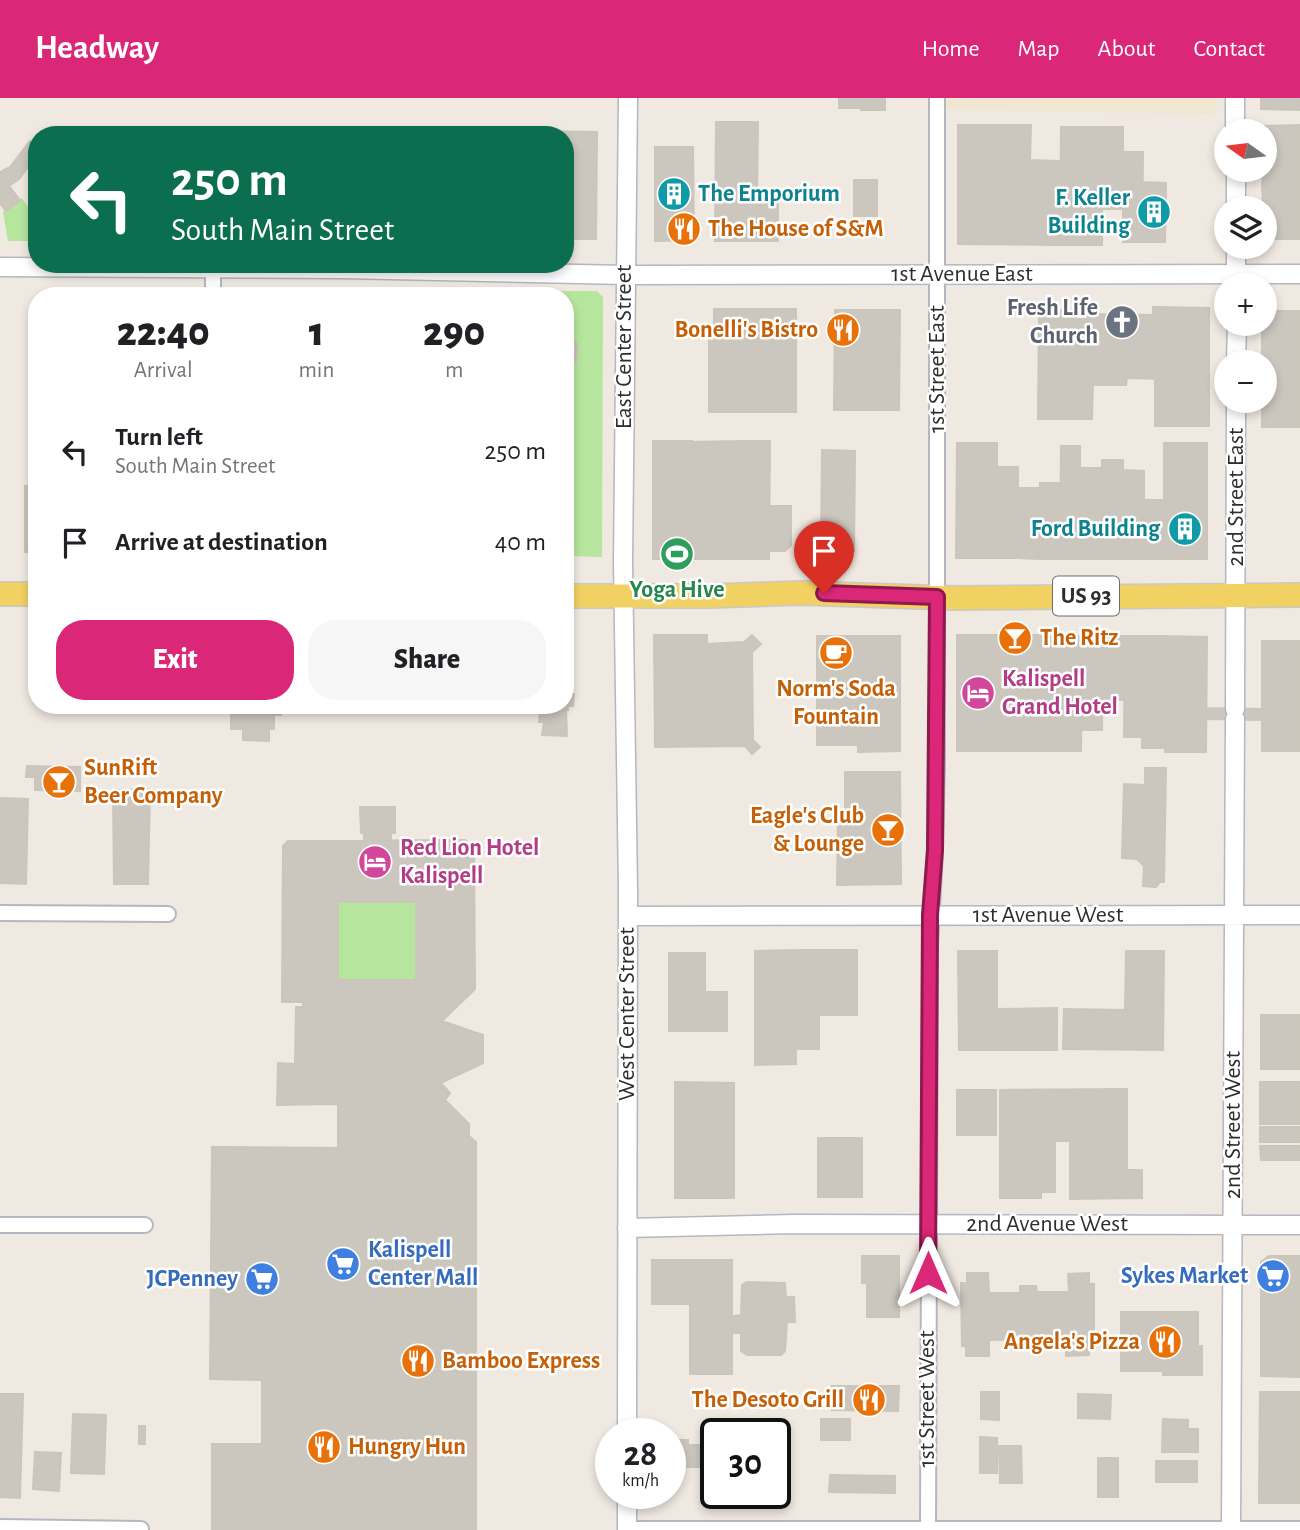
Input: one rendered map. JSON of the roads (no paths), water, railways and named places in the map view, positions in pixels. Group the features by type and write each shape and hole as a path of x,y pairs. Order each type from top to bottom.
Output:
{"main road":[{"name":"US 93","path":"574,596 800,593 937,597 1300,595"},
{"path":"0,594 28,594"}],"street":[{"name":"East Center Street","path":"625,596 628,98"},
{"name":"1st Street East","path":"937,98 937,597"},
{"path":"1235,98 1236,119"},
{"name":"1st Avenue East","path":"0,267 28,267"},
{"name":"1st Avenue East","path":"531,273 937,274 1214,280"},
{"name":"1st Avenue East","path":"1277,276 1300,274"},
{"name":"2nd Street East","path":"1235,594 1236,413"},
{"name":"2nd Street West","path":"1231,1530 1235,594"},
{"name":"West Center Street","path":"625,596 628,916 627,1418"},
{"name":"1st Street West","path":"928,1529 930,915 935,850 937,597"},
{"path":"0,913 168,914"},
{"name":"1st Avenue West","path":"628,916 1300,915"},
{"name":"2nd Avenue West","path":"627,1228 794,1224 1300,1225"},
{"path":"0,1225 145,1225"},
{"path":"626,1509 627,1530 1300,1529"},
{"path":"0,1527 141,1529"}],"place":[{"name":"The Emporium","path":"674,194"},
{"name":"F. Keller Building","path":"1154,212"},
{"name":"The House of S&M","path":"684,229"},
{"name":"Fresh Life Church","path":"1122,322"},
{"name":"Bonelli's Bistro","path":"843,330"},
{"name":"Ford Building","path":"1185,529"},
{"name":"Yoga Hive","path":"677,554"},
{"name":"The Ritz","path":"1015,638"},
{"name":"Norm's Soda Fountain","path":"836,653"},
{"name":"Kalispell Grand Hotel","path":"978,693"},
{"name":"SunRift Beer Company","path":"59,782"},
{"name":"Eagle's Club & Lounge","path":"888,830"},
{"name":"Red Lion Hotel Kalispell","path":"375,862"},
{"name":"Kalispell Center Mall","path":"343,1264"},
{"name":"Sykes Market","path":"1273,1276"},
{"name":"JCPenney","path":"262,1279"},
{"name":"Angela's Pizza","path":"1165,1342"},
{"name":"Bamboo Express","path":"418,1361"},
{"name":"The Desoto Grill","path":"869,1400"},
{"name":"Hungry Hun","path":"324,1447"}]}
